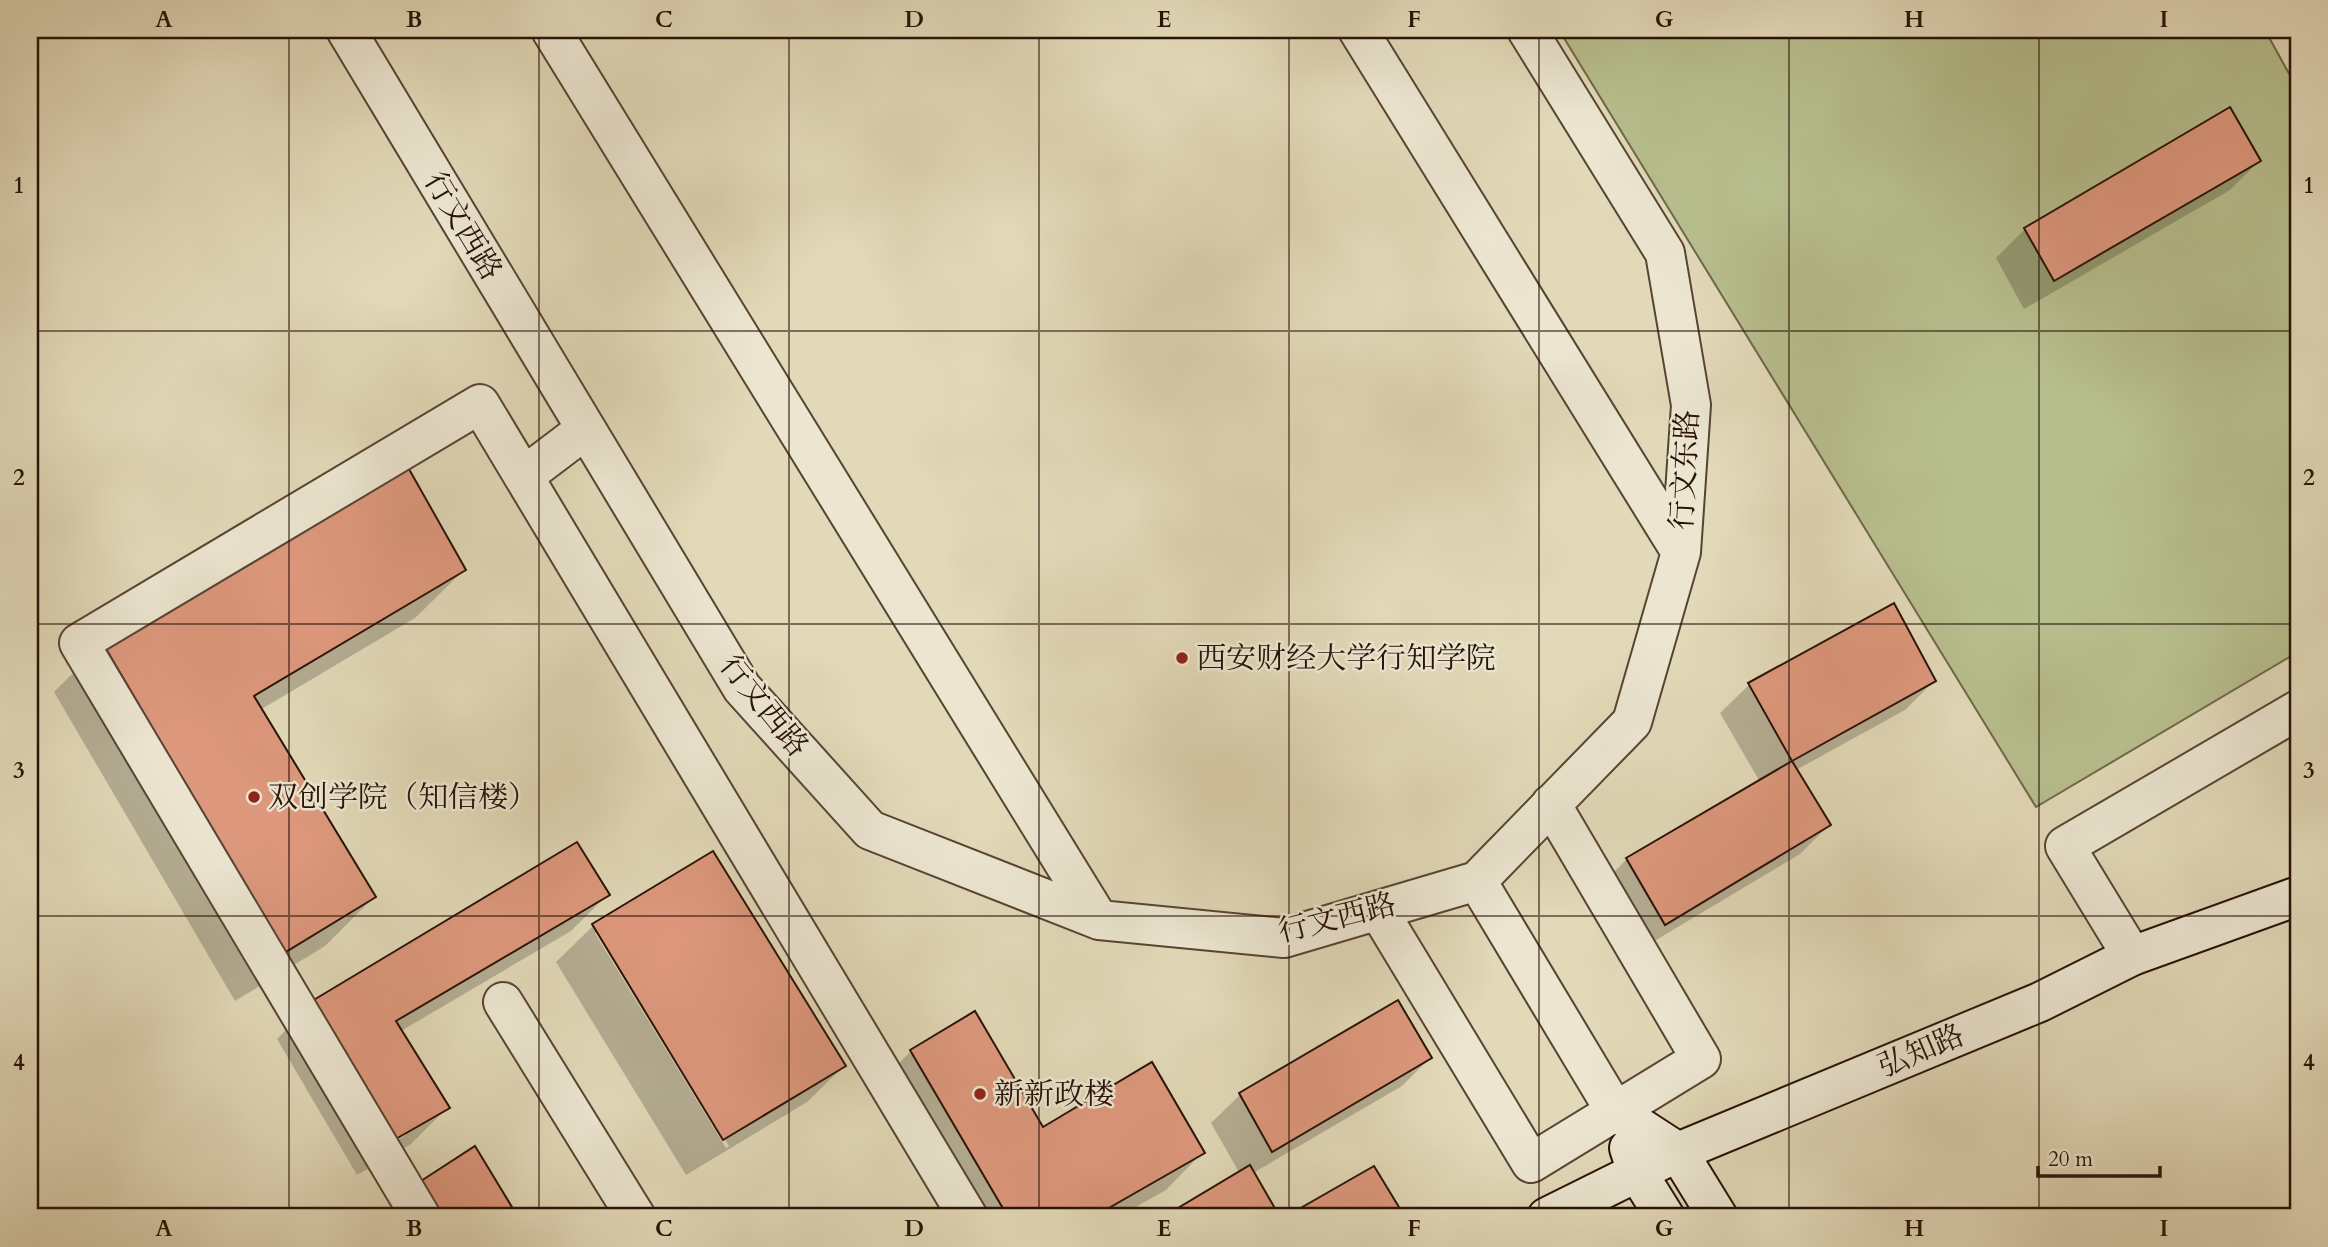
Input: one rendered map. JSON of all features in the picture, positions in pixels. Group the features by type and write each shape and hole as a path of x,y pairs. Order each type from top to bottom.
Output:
{"street":[{"name":"行文西路","path":"346,30 742,688 870,830 1099,920 1284,937 1477,881"},
{"path":"551,30 1099,920"},
{"path":"1358,30 1681,552"},
{"name":"行文东路","path":"1477,881 1632,722 1681,552 1692,405 1665,253 1527,30"},
{"path":"421,1217 79,643 480,404 968,1217"},
{"path":"524,476 586,429"},
{"path":"2132,956 2065,846 2298,710"},
{"path":"1378,910 1531,1163 1701,1059 1551,804"},
{"path":"1477,881 1615,1111 1637,1172 1665,1217"},
{"name":"弘知路","path":"1548,1217 1678,1152 2040,1002 2132,956 2298,896"},
{"path":"503,1002 636,1217"},
{"path":"1615,1111 1678,1152 1718,1217"}],"green space":[{"path":"1559,30 2265,30 2298,90 2298,652 2036,807"}],"building":[{"path":"2230,107 2261,161 2054,281 2024,228"},
{"name":"双创学院（知信楼）","path":"405,462 466,570 254,696 376,897 284,953 102,642"},
{"path":"1894,603 1936,681 1792,761 1748,683"},
{"path":"1792,761 1831,825 1665,925 1626,858"},
{"path":"577,842 610,895 396,1021 450,1108 394,1140 312,1001"},
{"path":"713,851 846,1066 723,1140 592,924"},
{"path":"1398,1000 1432,1058 1272,1152 1239,1093"},
{"name":"新新政楼","path":"975,1011 1043,1127 1152,1062 1205,1153 1093,1217 1008,1217 910,1050"},
{"path":"475,1146 518,1217 443,1217 421,1181"},
{"path":"1250,1165 1280,1217 1163,1217"},
{"path":"1374,1166 1405,1217 1285,1217"}],"place":[{"name":"西安财经大学行知学院","path":"1182,658"},
{"name":"双创学院（知信楼）","path":"254,797"},
{"name":"新新政楼","path":"980,1094"}]}
